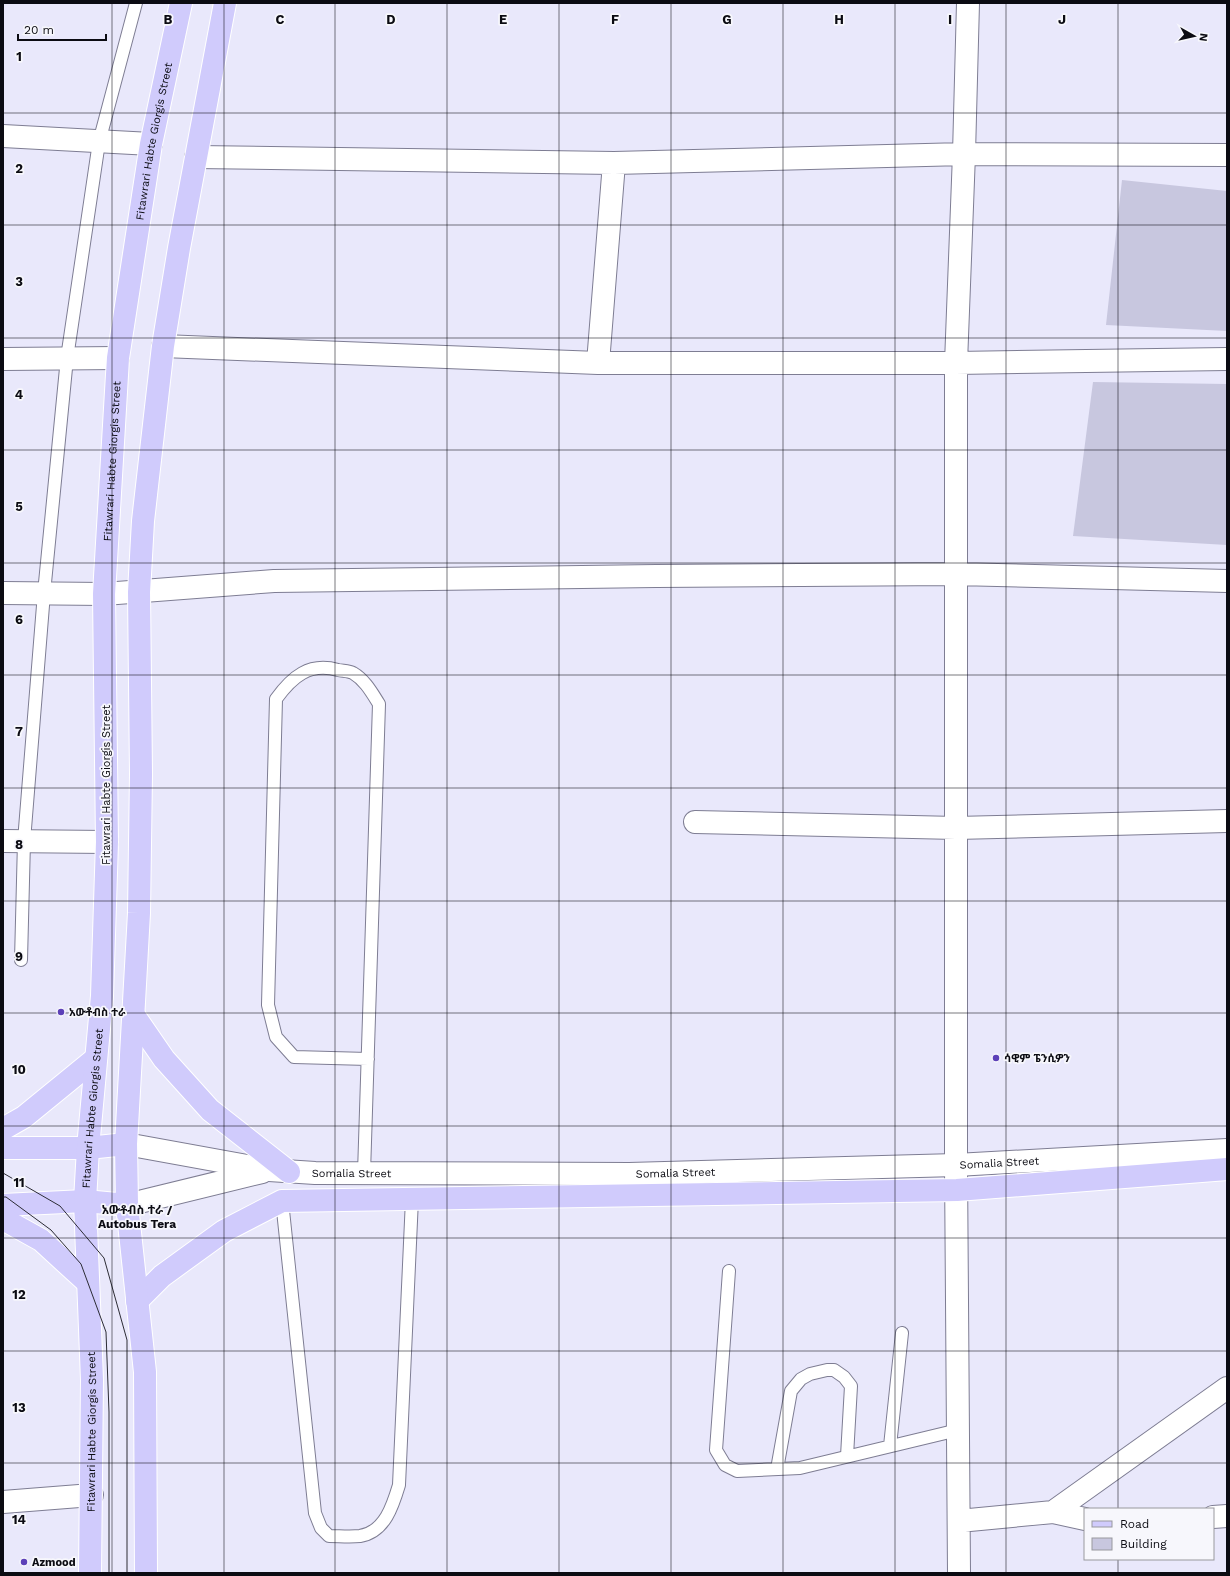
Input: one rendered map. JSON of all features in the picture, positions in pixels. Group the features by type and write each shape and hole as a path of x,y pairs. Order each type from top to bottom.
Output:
{"main road":[{"name":"Fitawrari Habte Giorgis Street","path":"90,1573 92,1380 85,1201 95,1059 102,996 107,842 104,594 118,358 151,144 181,3"},
{"path":"146,1573 145,1372 127,1205 126,1144 139,913 139,592 144,514 164,346 179,248 225,3"},
{"path":"133,1014 164,1059 210,1110 279,1171"},
{"path":"3,1129 24,1117 95,1059"},
{"path":"3,1148 88,1148 126,1144"},
{"path":"137,1300 162,1276 224,1230 282,1201 957,1190 1227,1169"},
{"path":"3,1205 85,1201 127,1205"},
{"path":"3,1219 41,1240 88,1283"}],"street":[{"path":"959,1573 956,1165 956,363 968,3"},
{"path":"3,136 151,144"},
{"path":"196,157 614,162 964,154 1227,155"},
{"path":"598,363 614,162"},
{"path":"164,346 598,363 956,363 1227,359"},
{"path":"3,358 118,358"},
{"path":"3,593 104,594 274,581 956,574 1227,581"},
{"path":"695,822 956,828 1227,821"},
{"path":"14,841 107,842"},
{"name":"Somalia Street","path":"126,1144 279,1171 364,1174 629,1174 956,1165 1227,1150"},
{"path":"127,1205 279,1171"},
{"path":"1053,1512 1227,1388"},
{"path":"3,1502 92,1495"},
{"path":"959,1521 1053,1512 1084,1519"},
{"path":"1214,1517 1227,1516"}],"lane":[{"path":"21,960 14,841 44,593 67,358 99,142 136,3"},
{"path":"364,1174 368,1059 379,704 367,685 353,673 329,667 305,671 288,683 276,699 268,1005 276,1037 294,1058 368,1059"},
{"path":"282,1201 315,1513 320,1528 329,1536 360,1536 370,1533 385,1521 393,1504 399,1484 412,1199"},
{"path":"729,1271 716,1450 725,1465 737,1471 800,1468 958,1430"},
{"path":"890,1446 902,1333"},
{"path":"776,1469 792,1390 801,1379 810,1374 827,1370 834,1370 844,1377 851,1386 847,1456"}],"building":[{"path":"1122,180 1227,191 1227,331 1106,325"},
{"path":"1093,382 1227,384 1227,545 1073,536"}],"tram line":[{"path":"3,1173 60,1206 104,1258 127,1340 127,1573"},
{"path":"3,1197 6,1197 51,1230 81,1264 106,1332 109,1412 109,1573"}],"place":[{"name":"አውቶብስ ተራ","path":"61,1012"},
{"name":"ሳዊም ፔንሲዎን","path":"996,1058"},
{"name":"Azmood","path":"24,1562"}],"district":[{"name":"አውቶብስ ተራ / Autobus Tera","path":"137,1217"}]}
